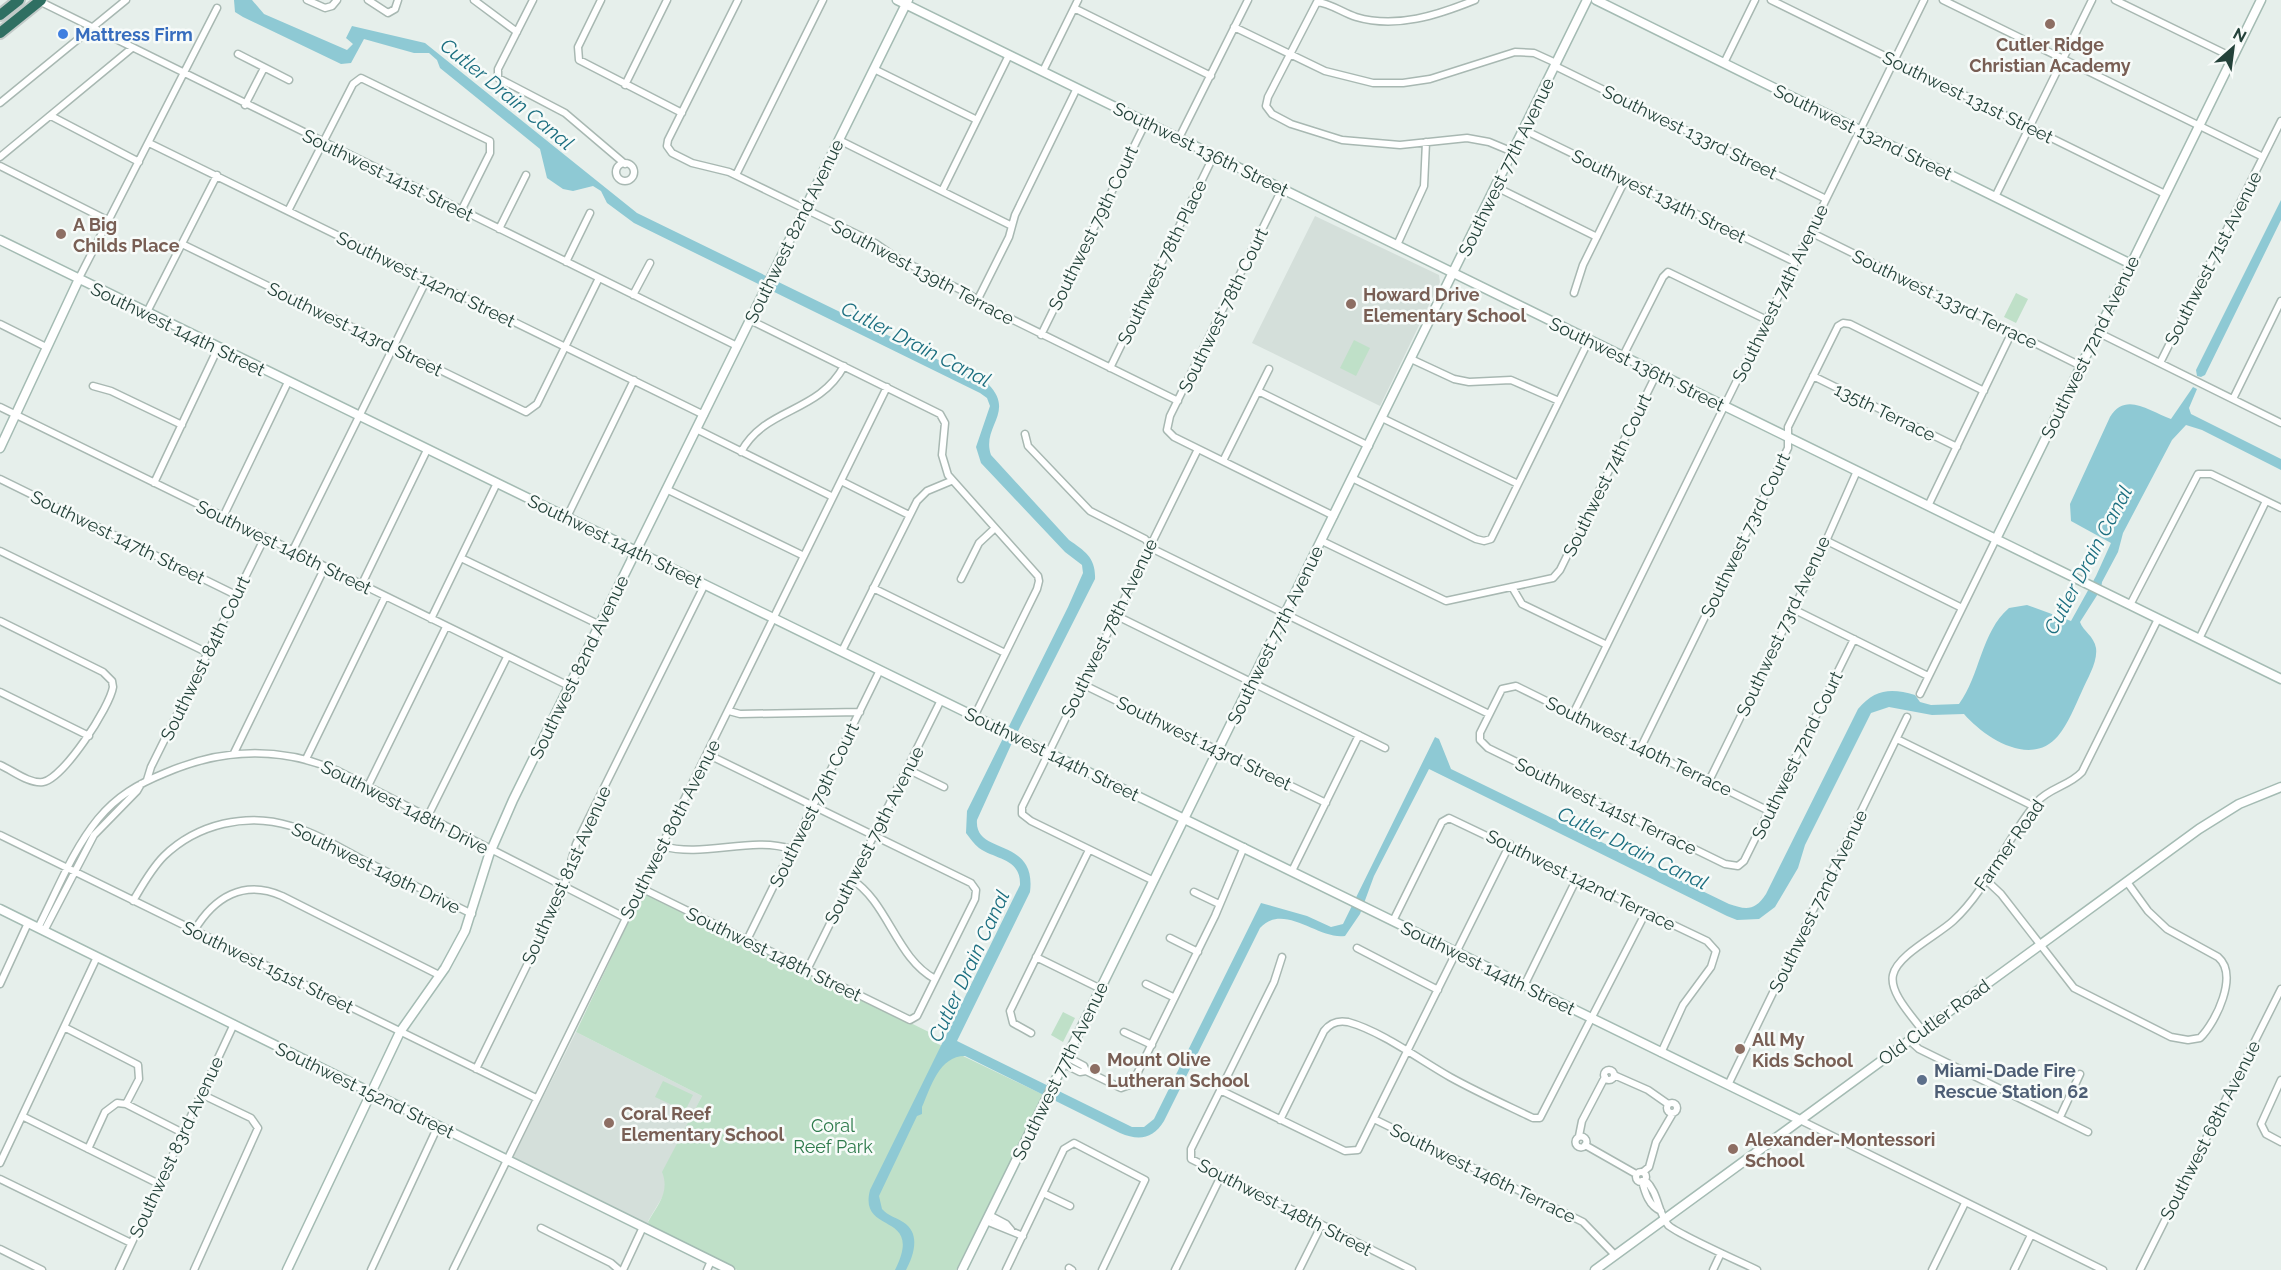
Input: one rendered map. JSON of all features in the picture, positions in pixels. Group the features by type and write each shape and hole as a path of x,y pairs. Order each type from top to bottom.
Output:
{"highway":[{"path":"0,15 19,0"},
{"path":"0,33 38,0"}],"street":[{"name":"Southwest 141st Street","path":"38,0 245,105 738,346"},
{"path":"0,103 126,0"},
{"path":"307,0 328,8 337,0"},
{"path":"368,0 388,13 395,9 398,0"},
{"path":"474,0 517,32"},
{"path":"533,0 498,69 498,78 565,113 625,164"},
{"path":"601,0 579,44 577,55 583,64 682,113 738,0"},
{"path":"625,84 667,0"},
{"path":"736,176 823,0"},
{"path":"1043,71 1078,0"},
{"path":"1179,138 1247,0"},
{"path":"1475,0 1414,20 1391,22 1358,18 1317,2 1267,100 1267,108 1286,121 1326,137 1379,144 1426,142 1453,138 1476,139 1513,152"},
{"name":"Southwest 77th Avenue","path":"962,1270 1587,0"},
{"name":"Southwest 132nd Street","path":"1596,0 2131,264"},
{"path":"1724,63 1755,0"},
{"name":"Southwest 131st Street","path":"1771,0 2165,194"},
{"name":"Southwest 74th Avenue","path":"1573,714 1924,0"},
{"path":"1943,0 2263,157"},
{"path":"1995,197 2092,0"},
{"path":"2115,0 2232,57"},
{"name":"Southwest 72nd Avenue","path":"1920,694 2261,0"},
{"name":"Southwest 136th Street","path":"903,1 1453,274 2281,679"},
{"name":"Southwest 82nd Avenue","path":"287,1270 400,1032 457,947 472,914 491,849 569,686 874,69 903,1"},
{"path":"0,448 78,281 217,8"},
{"path":"1074,8 1210,76"},
{"path":"1234,27 1289,55 1341,77 1381,84 1430,79 1515,52 1534,53 1556,64"},
{"path":"0,157 132,48"},
{"path":"238,54 289,80"},
{"path":"942,191 1009,54"},
{"name":"Southwest 133rd Street","path":"1556,64 1826,199"},
{"path":"245,105 264,68"},
{"path":"874,69 976,120"},
{"path":"288,211 353,84 359,78 367,79 483,136 491,143 489,153 461,211"},
{"path":"978,299 1009,237 1010,225 1077,88"},
{"name":"Southwest 139th Terrace","path":"682,113 668,140 668,148 697,166 725,170 875,243 895,257 1041,334 1178,401"},
{"path":"51,116 139,162"},
{"name":"Southwest 71st Avenue","path":"2160,363 2281,121"},
{"name":"Southwest 79th Court","path":"1041,334 1146,122"},
{"name":"Southwest 134th Street","path":"1524,130 1795,262"},
{"path":"838,140 1010,225"},
{"path":"1397,245 1424,186 1426,142"},
{"name":"Southwest 142nd Street","path":"149,143 704,415"},
{"name":"Southwest 78th Place","path":"1110,368 1214,155"},
{"path":"0,166 109,221"},
{"path":"499,230 526,175"},
{"path":"146,314 217,176"},
{"path":"1574,293 1597,237 1625,180"},
{"path":"1496,187 1597,237"},
{"name":"Southwest 78th Court","path":"1198,448 1168,432 1168,420 1282,189"},
{"path":"566,262 590,213"},
{"name":"Southwest 133rd Terrace","path":"1810,232 2081,366"},
{"name":"Southwest 144th Street","path":"0,240 78,281 637,550 2103,1270"},
{"name":"Southwest 143rd Street","path":"182,244 521,410 530,411 537,404 565,346"},
{"path":"633,295 650,263"},
{"path":"1623,357 1663,277 1668,272 1767,320"},
{"path":"565,346 599,278"},
{"path":"292,552 427,279"},
{"path":"2233,399 2281,301"},
{"path":"750,320 936,411 944,418 942,455 951,481 1039,578 1038,587 974,717"},
{"name":"Southwest 73rd Court","path":"1641,747 1788,448 1788,427 1837,328 1843,323 1853,326 1984,391"},
{"path":"0,324 46,347"},
{"path":"1928,506 2012,332"},
{"path":"2097,332 2281,423"},
{"path":"1353,478 1476,539 1489,540 1590,340"},
{"path":"154,483 218,348"},
{"path":"1412,359 1454,379 1469,382 1511,380 1559,401"},
{"path":"741,452 756,431 824,393 844,366"},
{"path":"1223,461 1269,369"},
{"name":"Southwest 74th Court","path":"1512,587 1557,576 1657,373"},
{"name":"135th Terrace","path":"1813,376 1957,447"},
{"path":"567,517 634,380"},
{"path":"223,517 288,382"},
{"path":"93,386 111,391 182,425"},
{"name":"Southwest 80th Avenue","path":"453,1270 887,387"},
{"path":"1258,391 1369,446"},
{"name":"Southwest 146th Street","path":"0,407 569,686"},
{"path":"1382,418 1518,484"},
{"path":"696,429 833,497"},
{"path":"1025,434 1028,446 1090,511 1145,539 1155,550 1489,714"},
{"path":"1198,448 1334,516"},
{"name":"Southwest 78th Avenue","path":"1089,850 1029,820 1022,809 1198,448"},
{"path":"362,586 427,450"},
{"name":"Southwest 73rd Avenue","path":"1709,781 1857,471"},
{"path":"2130,605 2194,479 2200,473 2211,474 2281,508"},
{"name":"Southwest 147th Street","path":"0,479 236,595"},
{"path":"841,481 909,515"},
{"path":"842,651 909,515 923,495 951,481"},
{"path":"431,619 497,483"},
{"path":"666,489 804,556"},
{"path":"2199,639 2266,501"},
{"path":"961,579 979,543 994,529"},
{"name":"Southwest 84th Court","path":"144,782 265,537"},
{"path":"1825,540 1962,608"},
{"path":"1322,541 1443,601 1454,601 1512,587 1522,604 1608,645"},
{"path":"0,551 208,652"},
{"path":"461,558 600,625"},
{"path":"234,753 325,567"},
{"name":"Southwest 81st Avenue","path":"476,1069 564,887 576,844 705,584"},
{"path":"873,588 1005,654"},
{"path":"306,759 385,597"},
{"path":"1793,609 1928,676"},
{"path":"1115,615 1385,748"},
{"name":"Farmer Road","path":"1922,1030 1895,992 1893,973 1902,960 1955,920 2034,806 2046,794 2072,781 2084,768 2158,619"},
{"path":"0,621 103,672 112,681 111,694 89,735 47,781 36,782 0,765"},
{"path":"368,786 446,627"},
{"name":"Southwest 72nd Court","path":"1736,867 1743,863 1854,639"},
{"path":"428,816 507,657"},
{"name":"Southwest 79th Court","path":"747,940 880,670"},
{"name":"Southwest 143rd Street","path":"1082,684 1326,803"},
{"name":"Southwest 140th Terrace","path":"1489,714 1501,692 1507,686 1519,687 1769,811"},
{"path":"0,692 89,735"},
{"name":"Southwest 79th Avenue","path":"807,970 941,700"},
{"path":"729,711 740,714 860,712"},
{"name":"Southwest 141st Terrace","path":"1489,714 1481,730 1480,740 1488,748 1725,864 1736,867"},
{"name":"Southwest 72nd Avenue","path":"1728,1085 1907,717"},
{"path":"1292,871 1359,735"},
{"path":"1897,739 2034,806"},
{"name":"Southwest 148th Drive","path":"144,782 199,759 234,753 271,752 306,759 368,786 626,918"},
{"path":"707,754 971,883 976,888 975,899 935,979 920,969 867,892 851,879"},
{"path":"907,769 944,787"},
{"path":"41,929 100,817 122,795 144,782"},
{"name":"Old Cutler Road","path":"1595,1270 1663,1214 1800,1120 2216,818 2240,804 2281,787"},
{"name":"Southwest 142nd Terrace","path":"1393,921 1446,819 1456,819 1707,941 1716,954 1711,967 1685,1002 1661,1053"},
{"name":"Southwest 149th Drive","path":"133,901 156,866 180,843 202,831 225,823 258,820 290,825 311,833 472,914"},
{"name":"Southwest 151st Street","path":"0,835 536,1098"},
{"path":"1282,957 1274,982 1221,1090 1351,1152 1360,1147 1510,844"},
{"path":"662,846 686,850 774,845 791,849"},
{"path":"1066,1060 1084,1066 1086,1071 1121,1088 1133,1083 1173,997 1198,952 1244,847"},
{"path":"1031,1033 1011,1020 1011,1009 1089,850 1154,881"},
{"path":"1524,986 1577,878"},
{"path":"1985,879 2001,894 2062,976 2078,991 2167,1035 2188,1040 2200,1038 2206,1031 2226,990 2226,968 2218,957 2161,924 2127,882"},
{"name":"Southwest 148th Street","path":"641,888 908,1019 917,1016 935,979"},
{"path":"194,931 219,899 238,890 260,889 282,896 439,975"},
{"path":"1194,892 1219,904"},
{"name":"Southwest 152nd Street","path":"0,909 730,1270"},
{"path":"1280,1120 1323,1034 1332,1024 1349,1023 1408,1051 1454,1079 1533,1118 1540,1118 1646,912"},
{"path":"0,984 28,923"},
{"path":"1170,938 1198,952"},
{"path":"1357,948 1438,990"},
{"path":"0,1163 97,957"},
{"path":"1036,957 1101,989"},
{"path":"1146,984 1173,997"},
{"name":"Southwest 68th Avenue","path":"2140,1270 2281,989"},
{"name":"Southwest 83rd Avenue","path":"119,1270 234,1024"},
{"path":"64,1027 132,1061 140,1068 139,1079 126,1104"},
{"path":"1124,1032 1152,1045"},
{"path":"1909,1040 1925,1052 2088,1132"},
{"path":"2060,1117 2080,1074"},
{"path":"1614,1075 1648,1090 1668,1104 1676,1105 1677,1109 1656,1142 1648,1167 1643,1172 1636,1174 1585,1145 1585,1138 1579,1137 1581,1124 1605,1077 1610,1079 1614,1075"},
{"path":"2281,1080 2262,1118 2262,1129 2266,1134 2281,1142"},
{"name":"Southwest 148th Street","path":"1221,1090 1191,1149 1191,1159 1412,1270"},
{"path":"194,1270 256,1137 258,1125 251,1118 201,1094"},
{"path":"88,1149 107,1109 115,1104 126,1104 183,1133"},
{"path":"22,1116 159,1184"},
{"name":"Southwest 146th Terrace","path":"1374,1119 1583,1222 1615,1255"},
{"path":"371,1270 438,1126"},
{"path":"1006,1270 1064,1149 1069,1144 1075,1144 1144,1180 1102,1270"},
{"path":"1643,1172 1645,1194 1654,1208 1663,1214 1670,1227 1757,1270"},
{"path":"1636,1174 1636,1179 1644,1180"},
{"path":"1175,1270 1221,1176"},
{"path":"0,1179 131,1243"},
{"path":"1043,1193 1070,1206"},
{"path":"1932,1270 1965,1203"},
{"path":"988,1218 1006,1224 1011,1230 1023,1236"},
{"path":"1299,1270 1321,1226"},
{"path":"541,1228 622,1269 643,1227"},
{"path":"2014,1270 2031,1235"},
{"path":"0,1249 42,1270"},
{"path":"1713,1270 1721,1252"},
{"path":"707,1270 711,1261"}],"shaded area":[{"name":"Howard Drive Elementary School","path":"1315,216 1439,275 1440,282 1380,406 1252,343"},
{"name":"Coral Reef Elementary School","path":"576,1032 702,1096 663,1172 667,1183 666,1191 648,1221 650,1225 513,1157"}],"green space":[{"path":"2016,293 2028,299 2016,323 2004,317"},
{"path":"1354,340 1370,348 1356,376 1340,368"},
{"name":"Coral Reef Park","path":"647,893 939,1037 936,1043 1044,1095 956,1270 737,1270 651,1227 648,1222 664,1192 662,1172 702,1096 576,1032 640,898"},
{"path":"1063,1012 1075,1018 1063,1042 1051,1035"},
{"path":"663,1081 693,1095 685,1111 655,1097"}],"water":[{"path":"234,0 252,0 264,14 347,50 353,44 346,38 352,26 425,43 637,213 988,384 996,394 999,411 990,436 991,455 1069,540 1088,556 1094,566 1095,579 1011,745 977,820 979,831 985,839 1016,854 1024,862 1030,874 1030,892 957,1041 1132,1127 1144,1127 1154,1119 1261,903 1307,916 1331,927 1343,924 1435,737 1439,739 1451,769 1729,904 1750,908 1758,904 1766,894 1858,709 1864,702 1877,694 1898,691 1915,695 1920,702 1931,705 1959,704 1972,681 1992,629 2009,608 2027,605 2071,621 2111,543 2071,521 2070,504 2110,417 2116,409 2131,404 2147,408 2171,419 2193,387 2197,389 2189,408 2191,414 2281,459 2281,470 2202,430 2186,425 2172,440 2123,533 2118,552 2102,582 2101,589 2080,622 2095,644 2095,659 2071,715 2058,736 2047,745 2035,749 2022,749 1996,740 1964,714 1932,715 1889,707 1871,713 1805,845 1798,868 1775,907 1759,919 1737,920 1727,916 1429,769 1374,876 1360,914 1345,936 1335,936 1290,920 1280,919 1269,921 1260,928 1164,1121 1155,1132 1145,1137 1133,1137 1120,1133 965,1056 956,1057 942,1067 922,1107 922,1114 917,1116 879,1196 882,1209 909,1227 914,1238 913,1251 906,1270 895,1270 902,1251 902,1239 897,1230 873,1213 869,1204 870,1190 1020,885 1019,876 1012,865 979,848 966,833 967,811 1068,607 1083,573 1082,565 1065,552 981,463 976,447 990,406 987,398 980,393 634,223 607,203 601,191 593,186 573,191 563,189 547,178 540,149 440,68 437,60 429,53 414,53 364,39 351,63 341,64 243,17 235,12"},
{"path":"2281,200 2281,220 2205,375 2197,376 2196,370"}],"place":[{"name":"Cutler Ridge Christian Academy","path":"2050,24"},
{"name":"Mattress Firm","path":"63,34"},
{"name":"A Big Childs Place","path":"61,234"},
{"name":"Howard Drive Elementary School","path":"1351,304"},
{"name":"All My Kids School","path":"1740,1049"},
{"name":"Mount Olive Lutheran School","path":"1095,1069"},
{"name":"Miami-Dade Fire Rescue Station 62","path":"1922,1080"},
{"name":"Coral Reef Elementary School","path":"609,1123"},
{"name":"Alexander-Montessori School","path":"1733,1149"}],"water label":[{"name":"Cutler Drain Canal","path":"507,94"},
{"name":"Cutler Drain Canal","path":"916,344"},
{"name":"Cutler Drain Canal","path":"2088,560"},
{"name":"Cutler Drain Canal","path":"1633,848"},
{"name":"Cutler Drain Canal","path":"969,966"}]}
